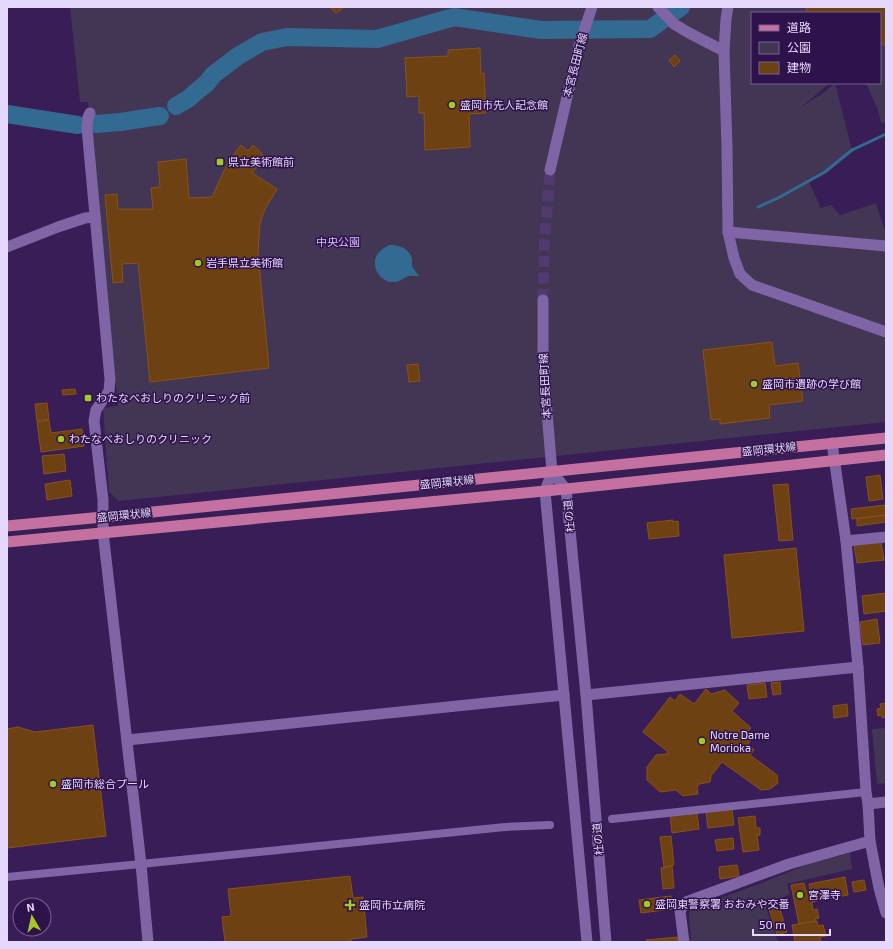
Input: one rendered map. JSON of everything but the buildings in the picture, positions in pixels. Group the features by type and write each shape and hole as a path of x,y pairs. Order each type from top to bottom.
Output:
{"main road":[{"name":"盛岡環状線","path":"7,526 886,438"},
{"name":"盛岡環状線","path":"7,542 566,489 886,455"}],"street":[{"name":"本宮長田町線","path":"550,170 579,46 592,7"},
{"path":"658,7 668,18 689,33 724,51"},
{"path":"728,7 724,51 728,232 734,258 740,274 752,285 886,332"},
{"path":"90,113 87,128 110,380 109,391 96,410 94,421 103,500 103,532 141,864 148,942"},
{"path":"7,247 85,218 95,217"},
{"path":"728,232 886,246"},
{"name":"本宮長田町線","path":"543,300 543,353 552,472"},
{"path":"832,443 846,542 858,667 870,841 879,888 886,913"},
{"name":"杜の道","path":"552,472 566,489 586,695 606,942"},
{"name":"杜の道","path":"552,472 545,491 587,942"},
{"path":"846,542 886,537"},
{"path":"586,695 858,667"},
{"path":"127,740 564,695"},
{"path":"612,819 866,792"},
{"path":"868,804 886,802"},
{"path":"7,877 497,827 550,826"},
{"path":"684,942 680,911 686,902 788,864 870,841"}],"green space":[{"name":"中央公園","path":"70,7 886,7 886,122 881,123 878,110 866,84 881,84 881,12 751,12 751,84 829,84 800,108 835,84 852,150 825,172 809,182 821,208 831,205 840,215 876,203 886,234 886,422 119,501 109,492 103,408 118,406 88,102 80,102"},
{"path":"886,728 886,783 877,784 872,729"},
{"path":"850,853 852,869 787,884 790,894 766,907 778,942 691,942 689,914 691,909 811,863"}],"water":[{"path":"389,245 403,248 409,252 412,259 412,266 419,276 409,276 400,281 391,282 380,276 376,269 375,261 380,252"}],"waterway":[{"path":"176,106 188,99 207,83 213,75 238,56 262,42 287,37 377,39 454,17 541,30 650,29 681,7"},
{"path":"7,114 78,125"},
{"path":"96,124 160,116"},
{"path":"758,207 778,198 825,172 852,150 886,134"}],"tunnel":[{"path":"543,300 544,249 550,170"}],"place":[{"name":"盛岡市先人記念館","path":"452,105"},
{"name":"県立美術館前","path":"220,162"},
{"name":"岩手県立美術館","path":"198,263"},
{"name":"盛岡市遺跡の学び館","path":"754,384"},
{"name":"わたなべおしりのクリニック前","path":"88,398"},
{"name":"わたなべおしりのクリニック","path":"61,439"},
{"name":"Notre Dame Morioka","path":"702,741"},
{"name":"盛岡市総合プール","path":"53,784"},
{"name":"宮澤寺","path":"800,895"},
{"name":"盛岡東警察署 おおみや交番","path":"647,904"},
{"name":"盛岡市立病院","path":"350,905"}]}
